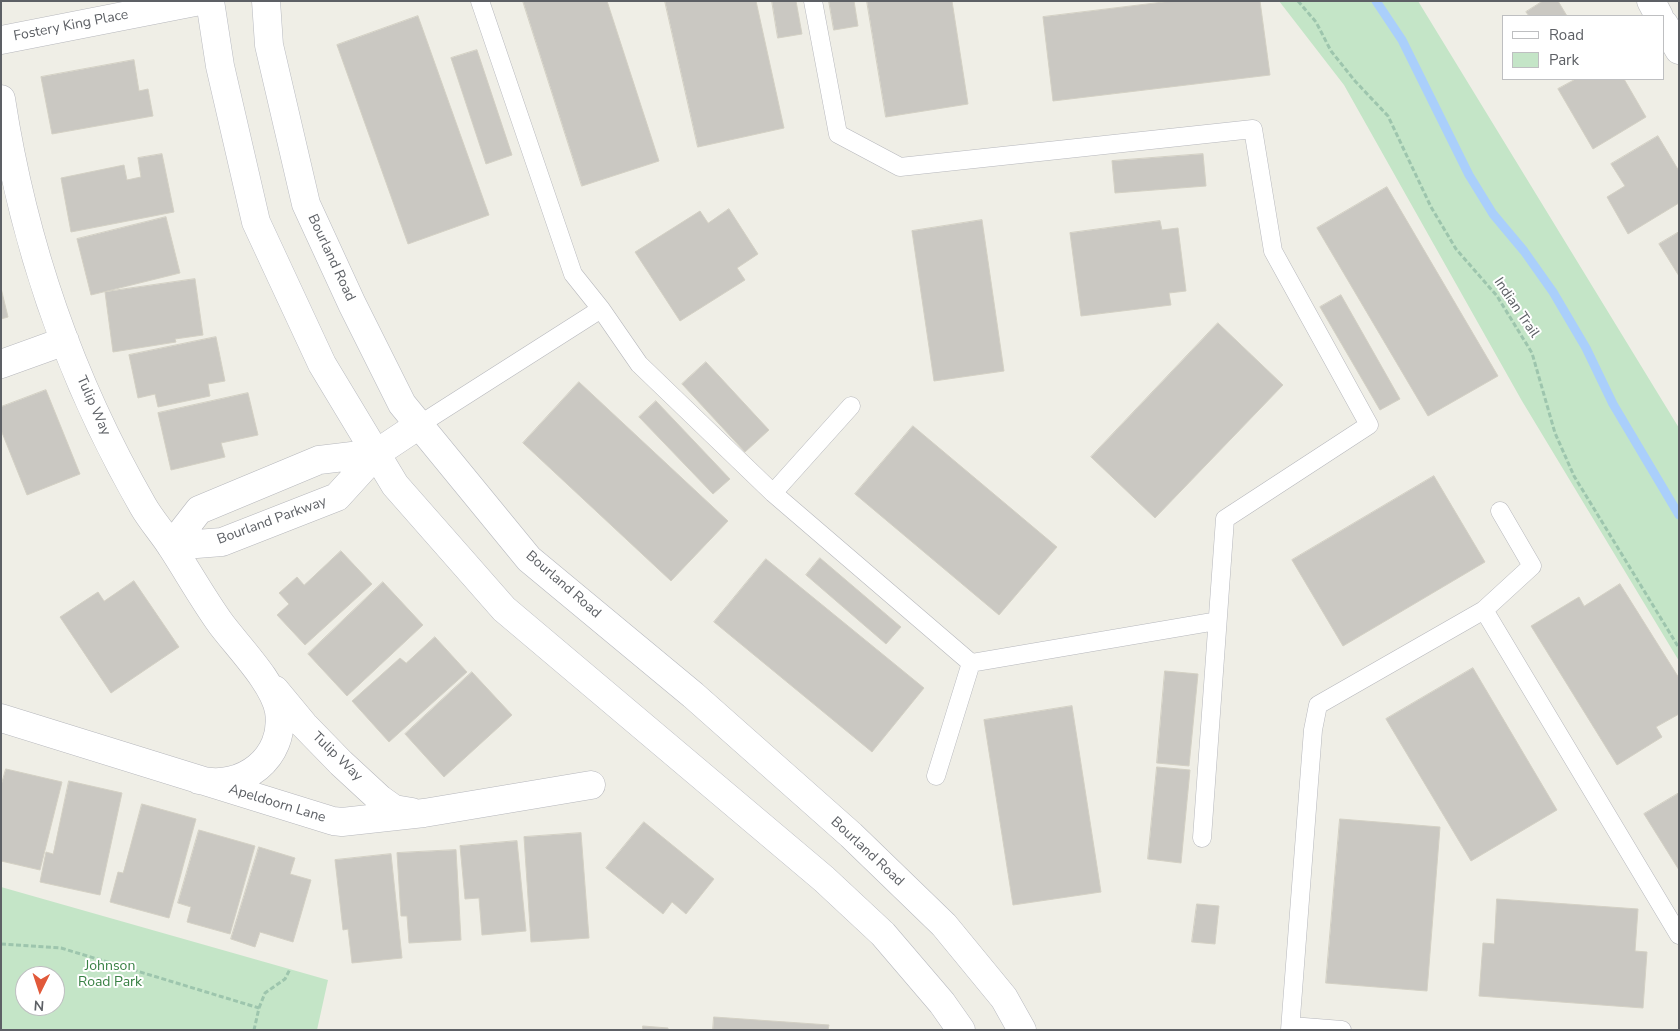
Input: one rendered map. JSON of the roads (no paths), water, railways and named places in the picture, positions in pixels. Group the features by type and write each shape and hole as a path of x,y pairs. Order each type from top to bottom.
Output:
{"main road":[{"name":"Fostery King Place","path":"1,40 200,1"},
{"path":"210,1 220,66 256,222 322,364 395,485 504,609 837,891 883,934 942,1003 961,1030"},
{"name":"Bourland Road","path":"266,1 269,46 306,204 352,304 402,404 529,559 693,695 836,822 944,925 1004,998 1022,1030"},
{"path":"1651,1 1658,15"},
{"path":"1665,26 1679,50"},
{"name":"Tulip Way","path":"1,99 17,184 46,290 88,398 144,507 171,546 204,600 274,694 279,713 278,734 270,753 257,768 239,778 219,782 199,780"},
{"path":"1,364 65,341"},
{"name":"Bourland Parkway","path":"171,546 222,542 337,497 377,453 419,424"},
{"name":"Bourland Parkway","path":"171,546 199,510 319,460 377,453"},
{"name":"Tulip Way","path":"263,679 286,701 304,725 380,799 394,808 424,814"},
{"name":"Apeldoorn Lane","path":"1,718 333,821 342,822 424,814 591,785"}],"lane":[{"path":"480,1 573,274 601,309 639,364 773,493 971,663"},
{"path":"813,1 838,134 900,167 1253,129 1273,251 1369,425 1225,519 1202,838"},
{"path":"419,424 601,309"},
{"path":"773,493 851,406"},
{"path":"1342,1030 1291,1028 1313,730 1318,706 1484,610 1532,566 1500,511"},
{"path":"1484,610 1679,935"},
{"path":"971,663 1217,621"},
{"path":"936,776 971,663"}],"waterway":[{"path":"1376,1 1402,40 1469,175 1493,214 1524,251 1553,292 1586,348 1613,404 1679,515"}],"park label":[{"name":"Johnson Road Park","path":"110,976"}]}
